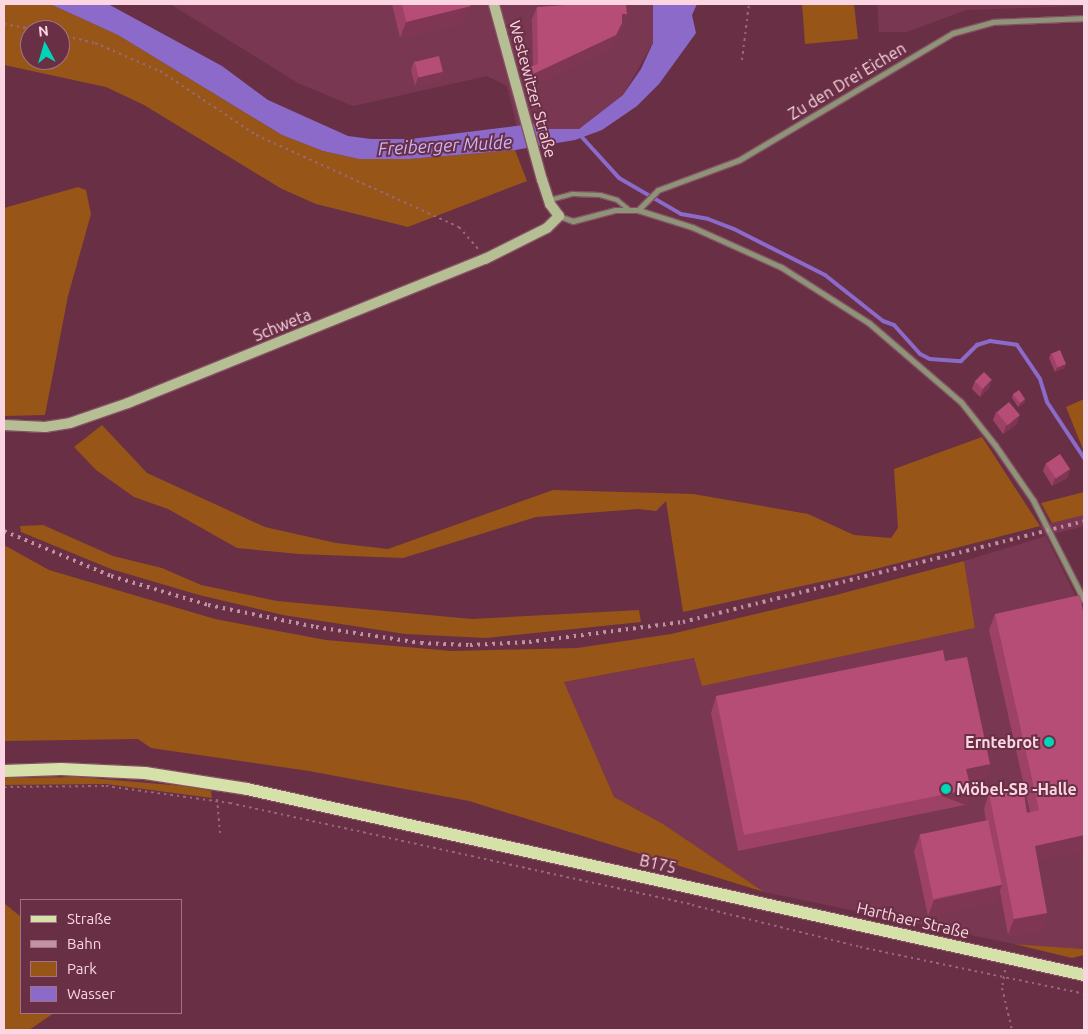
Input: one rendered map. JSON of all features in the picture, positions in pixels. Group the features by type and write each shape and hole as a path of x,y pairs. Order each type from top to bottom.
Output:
{"main road":[{"name":"B175","path":"4,771 106,770 219,784 734,898"},
{"name":"Harthaer Straße","path":"734,898 1084,975"}],"street":[{"name":"Westewitzer Straße","path":"494,4 549,201 559,216"},
{"name":"Zu den Drei Eichen","path":"638,210 658,190 739,160 966,28 993,22 1084,18"},
{"path":"559,216 573,221 628,209 638,210 701,230 781,267 822,290 870,323 960,402 1016,472 1050,529 1084,600"},
{"name":"Schweta","path":"4,424 45,426 94,416 485,259 531,239 559,216"}],"lane":[{"path":"549,201 573,194 600,195 617,200 628,209"}],"path":[{"path":"742,60 749,4"},
{"path":"4,24 20,27"},
{"path":"70,37 95,43 160,71 256,135 459,227 475,241 485,259"},
{"path":"219,784 217,800 220,833"},
{"path":"4,787 106,786 217,800 595,883 851,944 1084,994"},
{"path":"1003,977 1002,988 1012,1030"}],"shaded area":[{"path":"170,4 653,4 653,43 623,95 579,129 545,129 539,123 517,127 507,86 487,76 353,106 298,83"},
{"path":"877,4 1084,4 1084,6 966,10 907,32 879,32"},
{"path":"1084,515 1084,526 1046,536 1040,526"},
{"path":"1046,536 1084,613 1084,949 1014,944 764,892 663,824 614,797 564,682 695,658 702,685 975,628 964,561"}],"green space":[{"path":"4,4 50,4 118,35 282,135 323,151 359,159 409,159 515,150 527,181 408,227 316,204 282,189 144,105 106,87 27,70 70,70 70,20 20,20 20,68 4,65"},
{"path":"802,4 854,4 858,39 805,44"},
{"path":"78,187 86,190 91,214 68,296 45,415 4,416 4,208"},
{"path":"1084,399 1084,452 1066,407"},
{"path":"102,425 147,473 265,527 336,543 388,549 553,490 693,494 808,514 854,535 891,538 898,528 894,469 982,437 1040,526 852,575 683,612 666,501 656,511 638,509 536,517 403,558 299,554 237,548 168,509 134,497 96,470 74,447"},
{"path":"1084,492 1084,515 1052,523 1041,503"},
{"path":"43,525 113,556 162,568 201,585 277,601 472,619 639,610 641,622 486,638 405,634 283,615 199,595 111,569 21,532 20,526"},
{"path":"4,545 49,570 215,619 326,640 452,651 577,648 671,634 836,595 964,561 975,628 702,686 694,658 564,682 614,797 663,824 764,892 469,801 309,771 151,748 138,739 4,741"},
{"path":"78,777 184,786 211,791 212,798 106,784 4,785 4,778"},
{"path":"4,903 20,916 20,1014 53,1014 29,1030 4,1030"},
{"path":"1014,944 1084,949 1084,955 1072,958"}],"water":[{"name":"Freiberger Mulde","path":"50,4 108,4 222,66 268,100 348,136 371,139 411,139 539,123 545,129 579,129 623,95 641,69 653,43 653,4 697,4 692,15 696,33 659,84 637,106 602,130 575,140 515,150 409,159 359,159 323,151 282,135 118,35"}],"building":[{"path":"402,4 470,4 471,6 406,22"},
{"path":"580,4 626,4 627,14 622,14 622,23 616,35 531,75 527,68 538,64 537,7"},
{"path":"439,56 443,72 419,78 415,62"},
{"path":"1060,350 1066,364 1058,367 1052,354"},
{"path":"984,372 992,380 983,389 975,381"},
{"path":"1019,390 1025,399 1020,403 1013,394"},
{"path":"1009,402 1020,415 1008,425 997,412"},
{"path":"1060,454 1070,469 1056,478 1046,464"},
{"name":"Erntebrot","path":"1080,595 1084,616 1084,835 1035,846 1047,913 1014,919 989,793 1023,787 1027,813 1039,810 995,614"},
{"path":"943,650 945,661 967,657 990,764 966,769 971,789 744,835 716,696"},
{"path":"988,820 1002,885 933,899 920,835"}],"waterway":[{"path":"580,135 619,178 681,214 708,219 734,229 825,275 883,321 894,325 920,354 930,359 961,361 977,345 990,341 1017,345 1040,379 1047,402 1084,458"}],"railway":[{"path":"4,531 111,576 208,605 316,627 421,643 470,645 529,642 683,622 1084,521"}],"place":[{"name":"Erntebrot","path":"1049,742"},
{"name":"Möbel-SB -Halle","path":"946,789"}]}
